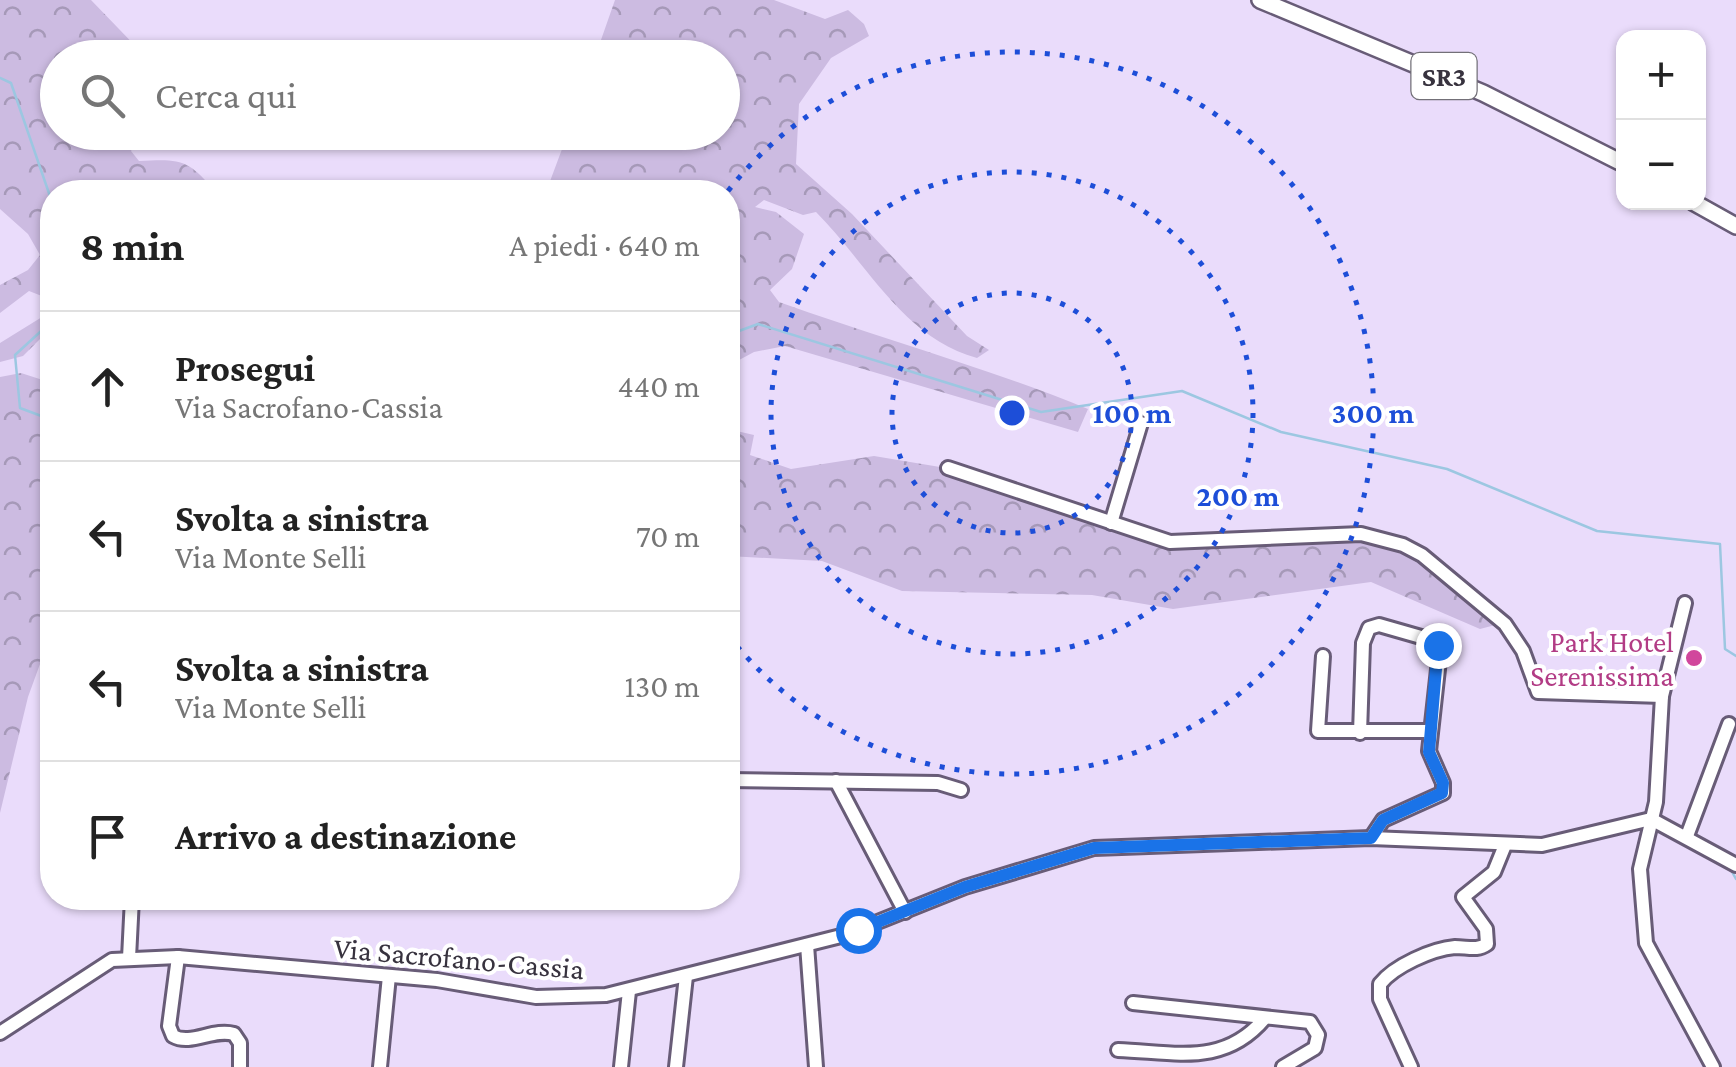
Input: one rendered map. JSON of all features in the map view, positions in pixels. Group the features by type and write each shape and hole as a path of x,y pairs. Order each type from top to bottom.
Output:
{"main road":[{"name":"SR3","path":"1260,0 1466,85 1616,160"},
{"path":"1706,209 1736,226"}],"street":[{"path":"1111,523 1141,423"},
{"path":"948,468 1181,543 1360,534 1403,545 1422,555 1504,624 1523,652 1538,692 1662,696"},
{"path":"1685,603 1662,696 1651,819 1640,869 1646,943 1714,1067"},
{"path":"1360,733 1362,642 1369,628 1378,624 1429,636 1438,645 1430,759 1443,783 1442,793 1383,820 1371,838"},
{"path":"1322,656 1316,728 1360,733 1431,731"},
{"path":"1687,836 1729,724"},
{"path":"740,780 943,784 961,790"},
{"path":"836,781 906,912"},
{"path":"1651,819 1736,865"},
{"name":"Via Sacrofano-Cassia","path":"0,1033 93,969 129,958 178,957 576,998 630,991 808,945 1050,858 1094,848 1371,838 1556,844 1651,819"},
{"path":"1410,1067 1380,1000 1380,984 1393,972 1439,950 1486,946 1486,929 1463,898 1494,872 1505,845"},
{"path":"129,958 131,910"},
{"path":"808,945 816,1067"},
{"path":"178,957 169,1026 172,1036 181,1040 223,1032 234,1034 240,1043 240,1067"},
{"path":"380,1067 389,976"},
{"path":"676,1067 686,976"},
{"path":"621,1067 630,991"},
{"path":"1133,1003 1302,1019 1317,1031 1316,1048 1283,1067"},
{"path":"1118,1050 1227,1050 1244,1041 1265,1018"}],"green space":[{"path":"0,0 91,0 130,40 40,40 40,150 132,150 139,161 183,163 205,180 40,180 40,255 28,234 0,209"},
{"path":"615,0 774,0 825,19 848,10 864,24 869,36 831,58 799,104 796,164 852,214 967,336 989,350 977,358 928,334 888,297 816,212 803,215 764,200 755,207 776,212 804,234 792,269 770,290 779,302 1088,409 1078,432 785,346 754,352 740,360 740,180 550,180 562,150 740,150 740,40 601,40"},
{"path":"40,255 40,295 29,291 0,313 0,285 28,270"},
{"path":"40,318 40,339 23,356 0,362 0,343"},
{"path":"21,373 40,379 40,664 28,697 0,813 0,377"},
{"path":"740,432 754,435 750,455 791,469 874,456 940,467 1162,547 1363,537 1400,547 1499,624 1480,629 1371,582 1173,609 1092,595 902,591 822,561 740,557"}],"waterway":[{"path":"0,78 11,83 44,180"},
{"path":"740,331 758,324 1041,412 1182,391 1281,432 1447,469 1597,531 1720,544 1725,649 1736,656"},
{"path":"40,332 15,355 20,408 40,416"},
{"path":"1731,870 1736,879"}],"place":[{"name":"Park Hotel Serenissima","path":"1694,658"}],"route":[{"path":"858,930 965,887 1050,858 1094,848 1371,838 1383,820 1439,797 1444,788 1429,752 1438,645"}]}
